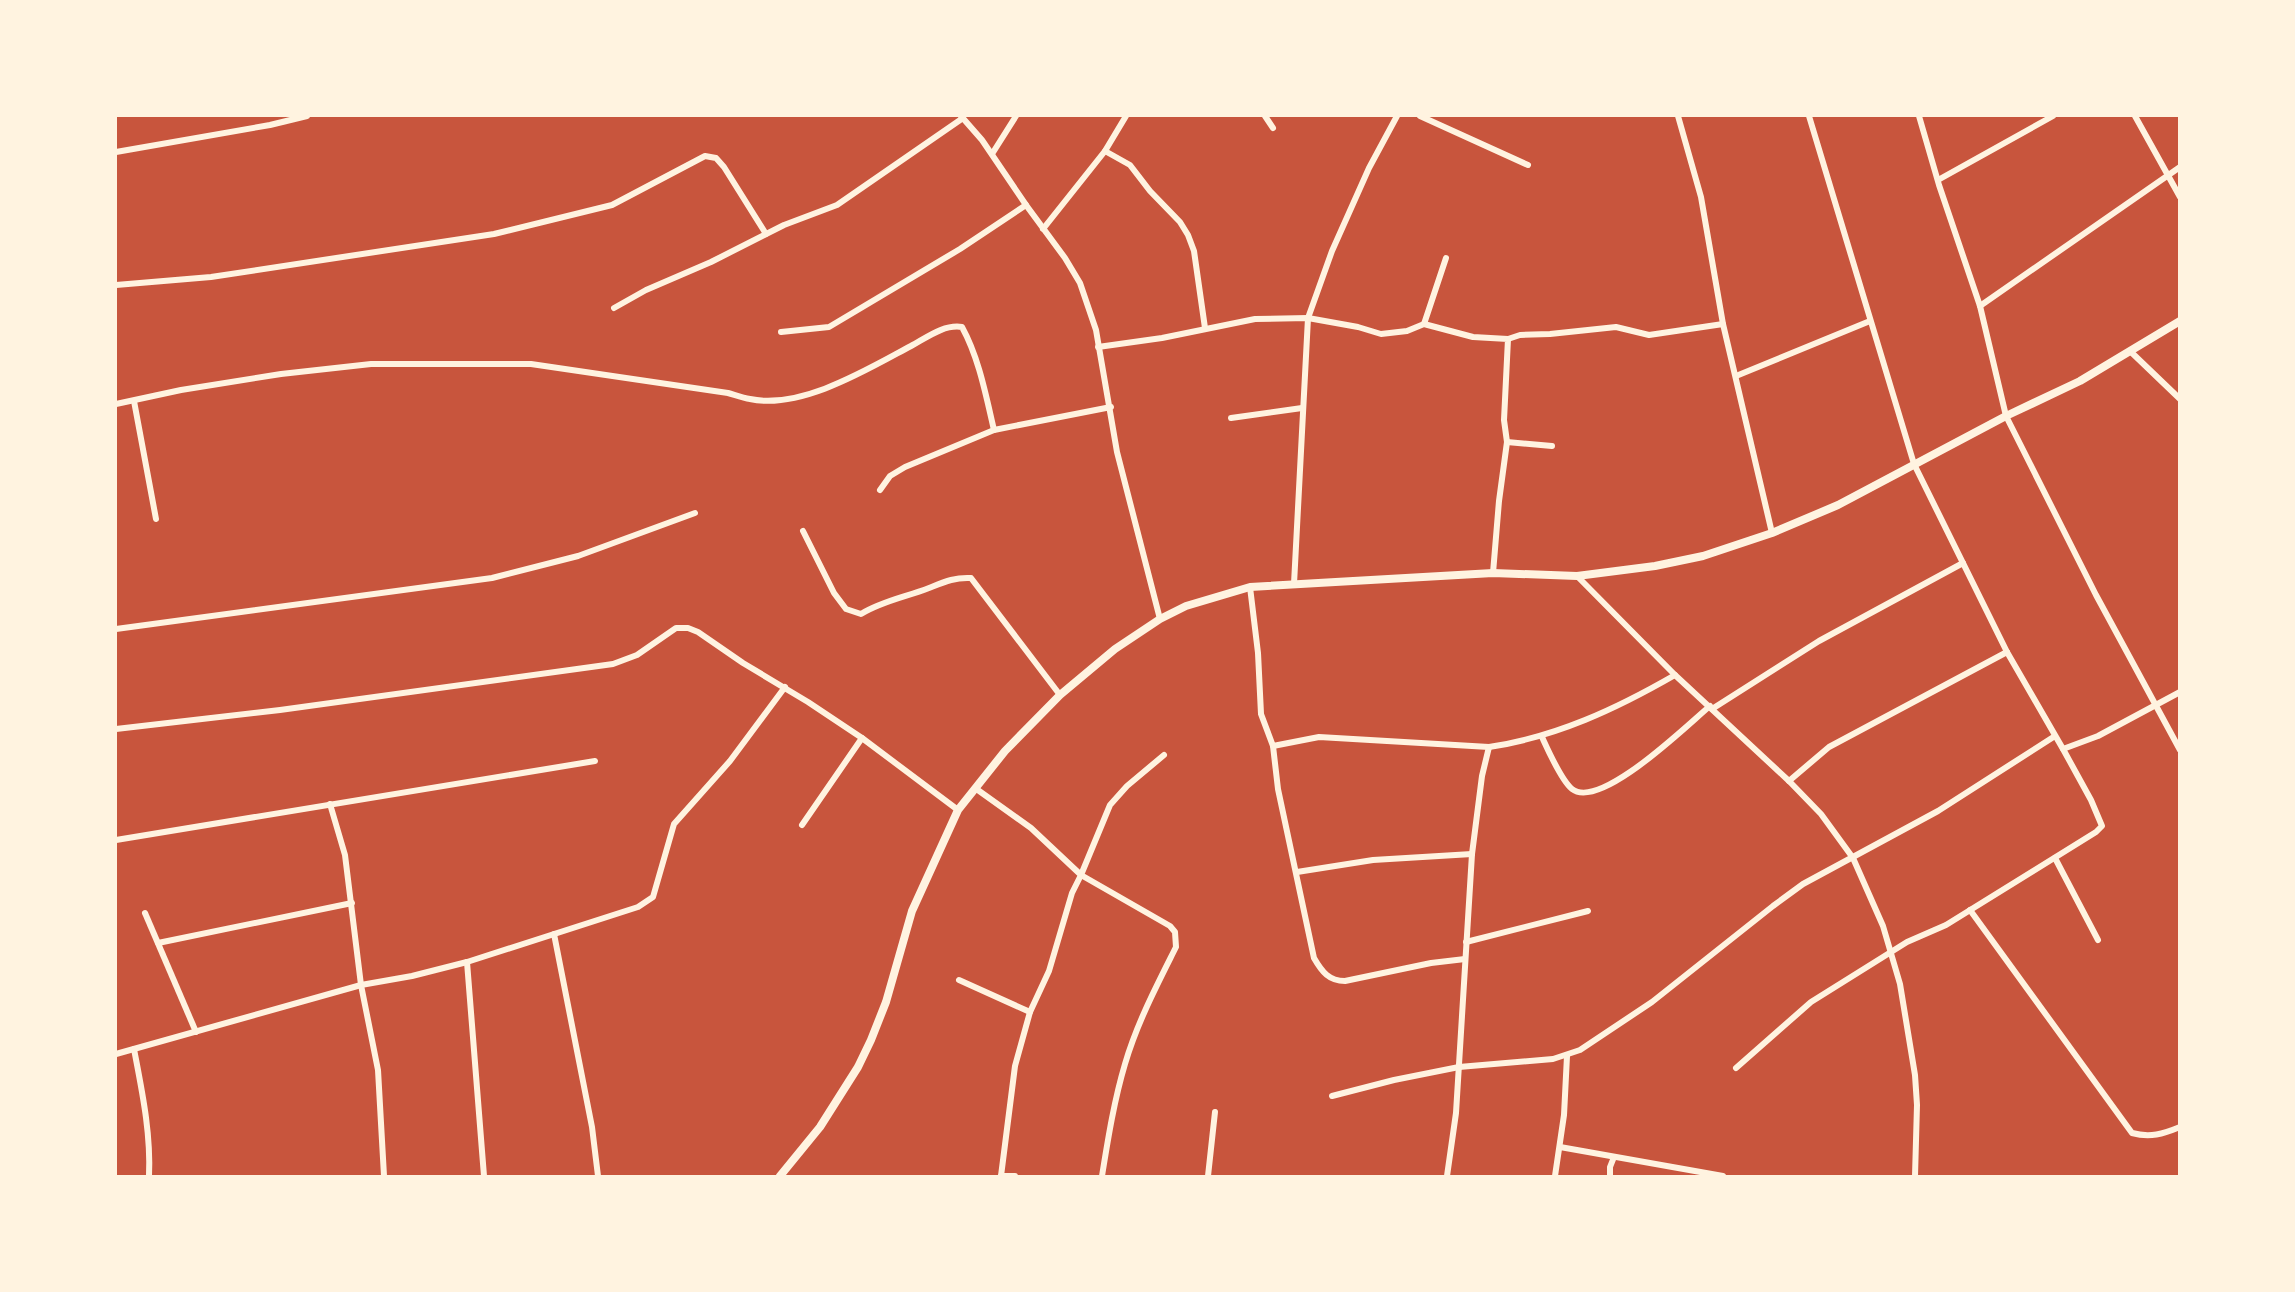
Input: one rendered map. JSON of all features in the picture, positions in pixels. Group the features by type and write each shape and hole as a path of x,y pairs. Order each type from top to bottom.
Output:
{"street":[{"path":"116,152 270,125 307,116"},
{"path":"992,153 1016,116"},
{"path":"1044,229 1105,151 1126,116"},
{"path":"1265,116 1273,128"},
{"path":"1294,584 1308,318 1332,251 1369,168 1396,116"},
{"path":"1420,116 1528,165"},
{"path":"1678,116 1701,197 1723,324 1772,533"},
{"path":"1736,1068 1811,1002 1907,942 1946,925 2100,830 2102,825 2063,749 2007,652 1914,464 1809,116"},
{"path":"1919,116 1980,306 2006,416 2096,595 2180,750"},
{"path":"1938,180 2053,116"},
{"path":"2135,116 2180,197"},
{"path":"614,308 646,290 711,262 784,225 837,205 962,117 992,153 1080,283 1096,330 1117,452 1160,619"},
{"path":"1105,151 1130,165 1150,191 1180,222 1188,235 1194,251 1204,328"},
{"path":"116,285 211,277 494,234 612,205 705,156 716,158 724,167 766,234"},
{"path":"1980,306 2180,167"},
{"path":"781,332 829,327 960,249 1026,205"},
{"path":"1424,324 1446,258"},
{"path":"1098,347 1162,338 1255,319 1308,318 1358,327 1381,334 1407,331 1424,324 1473,336 1508,339 1520,335 1616,327 1649,335 1723,324"},
{"path":"1736,376 1870,321"},
{"path":"780,1176 820,1127 867,1049 886,1002 912,911 958,810 1005,751 1060,695 1115,649 1160,619 1186,606 1250,587 1493,573 1577,576 1654,566 1703,556 1772,533 1838,505 2006,416 2080,381 2180,321"},
{"path":"116,404 181,390 281,374 371,364 428,363 531,364 728,393 752,400 778,400 812,393 845,381 931,335 954,326 962,327 967,337 994,430"},
{"path":"1493,573 1507,442 1504,420 1508,339"},
{"path":"2131,352 2180,399"},
{"path":"134,401 156,519"},
{"path":"880,490 890,476 905,467 994,430 1111,407"},
{"path":"1231,418 1302,408"},
{"path":"1507,442 1552,446"},
{"path":"116,629 492,578 578,556 695,513"},
{"path":"803,531 834,593 846,609 861,614 875,605 944,581 961,577 971,578 1060,695"},
{"path":"1542,737 1556,766 1572,789 1582,793 1595,792 1629,774 1711,708 1819,641 1963,563"},
{"path":"1577,576 1675,675 1789,781 1821,814 1853,858 1883,926 1900,984 1914,1060 1917,1105 1916,1176"},
{"path":"1250,587 1258,652 1261,714 1272,746 1278,789 1314,958 1327,977 1336,981 1465,959"},
{"path":"116,729 280,710 613,664 637,655 671,630 680,627 698,632 743,663 785,687 861,738 958,810"},
{"path":"1789,781 1829,747 2007,652"},
{"path":"1272,746 1319,737 1490,747 1542,737 1605,712 1675,675"},
{"path":"116,1054 362,986 466,962 638,907 653,897 674,824 730,760 785,687"},
{"path":"2063,749 2098,736 2180,692"},
{"path":"1332,1096 1459,1067 1567,1056 1602,1037 1652,1002 1803,884 1938,811 2055,736"},
{"path":"802,825 861,738"},
{"path":"1447,1176 1456,1113 1472,854 1482,776 1490,747"},
{"path":"1015,1176 1002,1176 1015,1066 1030,1012 1049,971 1072,894 1110,805 1127,786 1164,755"},
{"path":"116,840 595,761"},
{"path":"975,788 1031,828 1081,875 1170,926 1177,939 1176,947 1148,1004 1126,1062 1113,1108 1102,1176"},
{"path":"330,804 342,843 362,986 378,1070 384,1176"},
{"path":"1297,872 1373,860 1472,854"},
{"path":"2055,858 2098,940"},
{"path":"158,943 352,903"},
{"path":"1970,910 2132,1133 2146,1136 2165,1133 2180,1127"},
{"path":"1466,942 1588,911"},
{"path":"145,914 196,1032"},
{"path":"554,934 590,1116 598,1176"},
{"path":"466,962 484,1176"},
{"path":"959,980 1030,1012"},
{"path":"134,1049 146,1114 150,1154 149,1176"},
{"path":"1555,1176 1560,1147 1567,1056"},
{"path":"1208,1176 1215,1112"},
{"path":"1560,1147 1723,1176"},
{"path":"1610,1176 1610,1167 1614,1157"}]}
